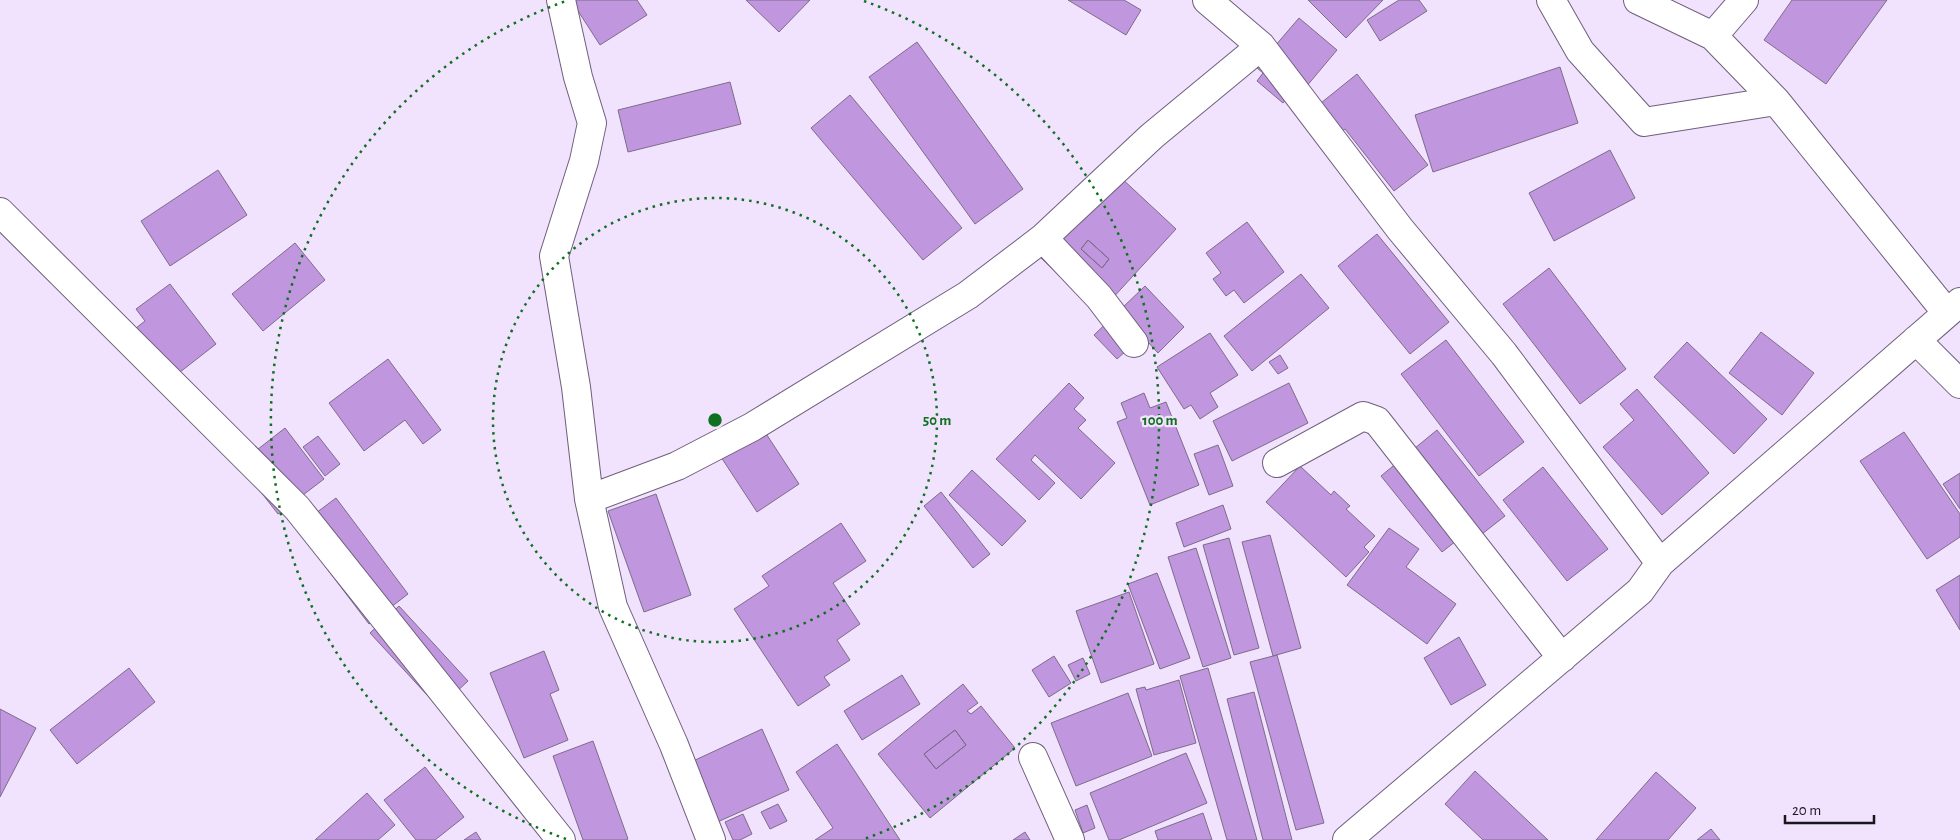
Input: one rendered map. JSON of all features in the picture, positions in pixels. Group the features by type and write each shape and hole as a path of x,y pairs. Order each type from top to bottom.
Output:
{"street":[{"path":"561,0 578,77 592,123 584,161 554,256 576,386 589,499 613,606 674,744 711,840"},
{"path":"1207,0 1261,46 1400,229 1504,354 1660,563"},
{"path":"1551,0 1580,51 1644,122 1776,100"},
{"path":"1347,840 1640,591 1660,563 1953,307 1776,100 1713,36 1638,0"},
{"path":"1713,36 1744,0"},
{"path":"589,499 677,466 752,428 968,295 1043,238 1152,136 1261,46"},
{"path":"0,212 297,508 561,840"},
{"path":"1043,238 1098,297 1134,343"},
{"path":"1916,340 1960,384"},
{"path":"1277,463 1363,416 1377,422 1562,658"},
{"path":"1034,757 1070,840"}],"building":[{"path":"571,0 637,0 647,15 600,45"},
{"path":"746,0 810,0 779,32"},
{"path":"1068,0 1124,0 1141,10 1126,35"},
{"path":"1308,0 1383,0 1346,38"},
{"path":"1399,0 1419,0 1427,11 1380,41 1367,20"},
{"path":"1792,0 1887,0 1826,84 1764,40"},
{"path":"1299,18 1337,50 1295,100 1290,95 1283,103 1257,81 1263,73 1251,63 1275,46"},
{"path":"917,42 1023,189 975,224 869,77"},
{"path":"1560,67 1578,123 1433,172 1415,115"},
{"path":"1357,74 1428,165 1394,191 1345,129 1333,140 1311,111"},
{"path":"730,82 741,124 628,152 618,110"},
{"path":"850,95 962,228 923,260 811,128"},
{"path":"1610,150 1635,198 1554,241 1529,193"},
{"path":"218,170 247,215 170,266 141,221"},
{"path":"1118,175 1176,229 1099,313 1041,258","holes":["1088,240 1109,259 1102,268 1081,249"]},
{"path":"1247,222 1284,272 1244,303 1234,290 1226,296 1213,279 1221,273 1206,253"},
{"path":"1377,234 1449,322 1410,354 1338,266"},
{"path":"1088,240 1109,259 1102,268 1081,249"},
{"path":"295,243 325,280 263,331 232,294"},
{"path":"1549,268 1626,369 1580,404 1503,304"},
{"path":"1301,274 1329,308 1252,371 1224,336"},
{"path":"170,284 216,344 166,383 153,364 142,373 118,342 145,321 136,309"},
{"path":"1145,286 1184,327 1158,353 1148,342 1134,356 1128,349 1117,359 1094,335"},
{"path":"1761,332 1814,373 1782,415 1729,373"},
{"path":"1210,333 1238,375 1210,393 1218,407 1200,419 1191,405 1184,409 1157,367"},
{"path":"1446,340 1524,442 1479,476 1401,374"},
{"path":"1687,342 1767,419 1734,454 1654,377"},
{"path":"1280,355 1288,368 1278,374 1269,362"},
{"path":"388,359 441,430 423,444 405,420 364,451 329,403"},
{"path":"1069,383 1084,398 1074,409 1086,420 1078,428 1115,463 1081,499 1035,455 1031,460 1055,483 1039,500 996,459"},
{"path":"1289,383 1308,423 1232,461 1213,421"},
{"path":"1637,389 1709,473 1662,515 1603,447 1634,420 1620,404"},
{"path":"1144,393 1150,408 1166,402 1199,485 1150,505 1117,422 1127,418 1121,403"},
{"path":"285,428 324,479 278,514 239,464"},
{"path":"763,429 799,484 757,512 721,457"},
{"path":"1437,430 1505,516 1482,534 1470,530 1442,552 1381,476"},
{"path":"1904,432 1960,514 1960,537 1927,559 1860,461"},
{"path":"318,436 340,464 325,476 303,447"},
{"path":"1218,445 1233,486 1209,495 1194,454"},
{"path":"1300,466 1331,495 1334,491 1350,506 1346,509 1375,536 1364,547 1369,552 1346,577 1266,502"},
{"path":"1543,467 1608,549 1567,581 1503,500"},
{"path":"972,470 1026,521 1002,546 949,495"},
{"path":"1960,473 1960,509 1943,484"},
{"path":"941,492 990,554 973,568 924,506"},
{"path":"656,494 691,595 644,612 608,511"},
{"path":"336,498 408,594 369,624 296,528"},
{"path":"1223,505 1231,529 1184,547 1176,523"},
{"path":"841,523 866,561 833,583 860,624 837,640 850,660 824,677 830,685 798,706 734,609 769,586 762,576"},
{"path":"1389,528 1419,549 1406,567 1456,604 1427,644 1347,585"},
{"path":"1270,535 1301,648 1273,656 1242,542"},
{"path":"1229,538 1259,648 1234,655 1203,545"},
{"path":"1196,548 1231,658 1203,667 1168,557"},
{"path":"1157,573 1190,658 1160,669 1128,584"},
{"path":"1960,575 1960,630 1936,590"},
{"path":"1129,592 1154,664 1101,683 1076,611"},
{"path":"399,606 468,681 439,708 370,633"},
{"path":"1459,637 1486,685 1451,705 1424,658"},
{"path":"544,651 559,690 550,694 568,740 524,758 490,673"},
{"path":"1277,655 1324,823 1296,830 1250,662"},
{"path":"1054,656 1071,683 1049,697 1032,670"},
{"path":"1083,658 1090,674 1076,681 1068,665"},
{"path":"129,668 155,702 77,764 50,730"},
{"path":"1208,668 1257,840 1227,840 1180,676"},
{"path":"902,675 920,704 862,740 844,711"},
{"path":"1179,680 1196,743 1154,755 1136,689 1145,687 1146,690"},
{"path":"963,684 978,703 967,711 971,714 981,706 1015,748 930,818 878,754","holes":["955,730 966,745 936,769 924,754"]},
{"path":"1254,692 1292,840 1263,840 1227,699"},
{"path":"1128,693 1152,756 1076,786 1051,723"},
{"path":"0,709 36,728 0,797"},
{"path":"762,729 789,790 704,828 678,768"},
{"path":"955,730 966,745 936,769 924,754"},
{"path":"593,741 628,839 626,840 583,840 553,756"},
{"path":"837,744 900,840 815,840 833,828 796,772"},
{"path":"1186,753 1207,803 1119,840 1109,840 1090,793"},
{"path":"425,767 464,817 435,840 416,840 384,800"},
{"path":"1475,771 1548,840 1483,840 1445,804"},
{"path":"1656,772 1696,808 1668,840 1596,840"},
{"path":"367,793 395,825 378,840 315,840"},
{"path":"778,804 787,821 770,829 761,812"},
{"path":"1087,805 1095,828 1083,833 1075,810"},
{"path":"1203,813 1212,840 1158,840 1155,831"},
{"path":"743,814 752,834 740,840 733,840 725,822"},
{"path":"1711,829 1720,840 1697,840"},
{"path":"476,832 481,840 464,840"},
{"path":"1025,832 1030,840 1013,840"}]}
